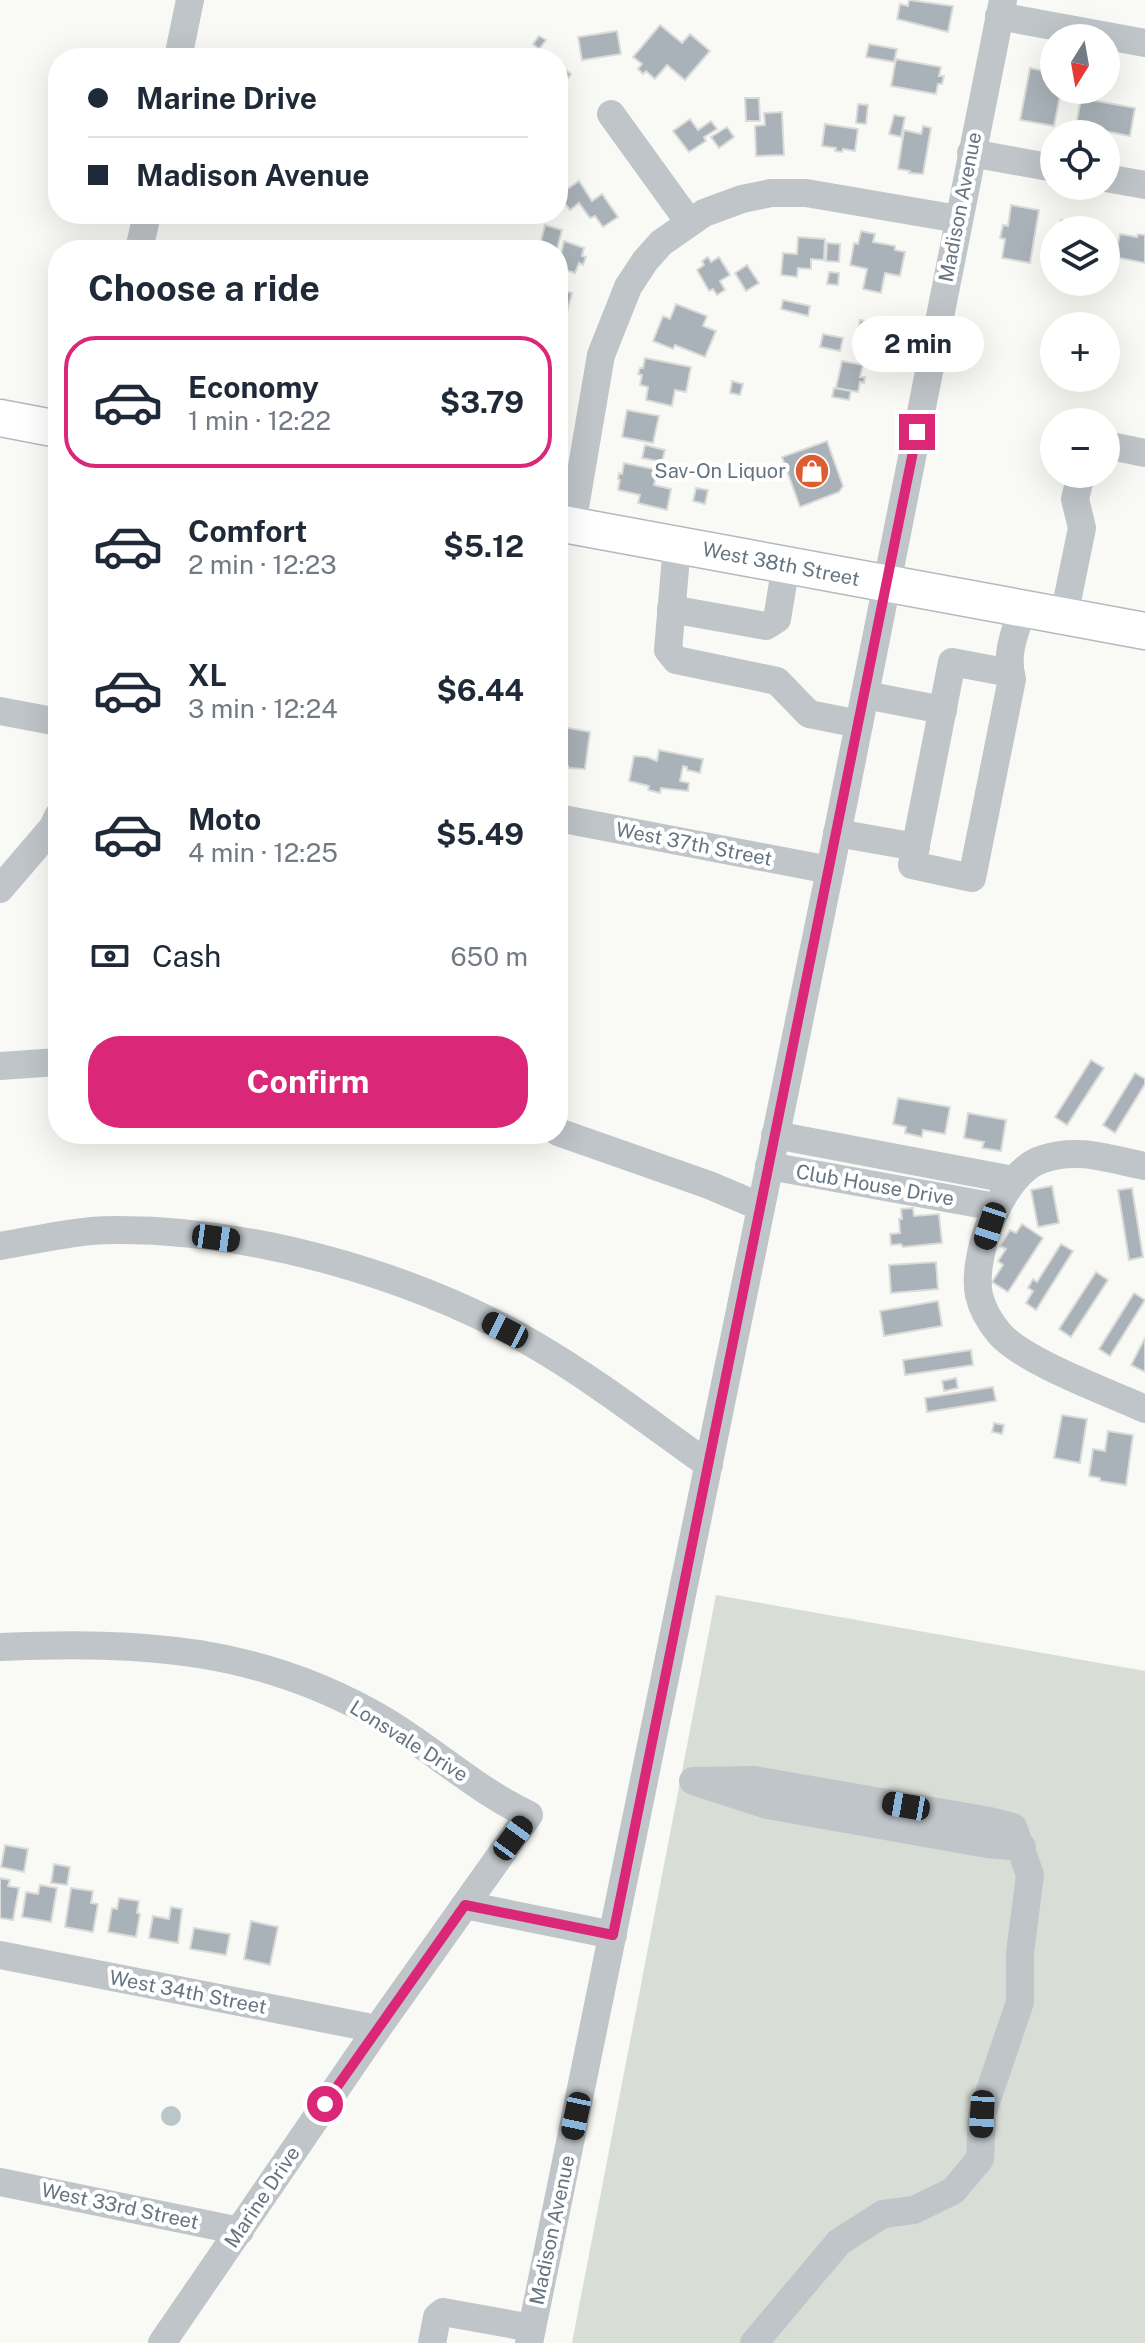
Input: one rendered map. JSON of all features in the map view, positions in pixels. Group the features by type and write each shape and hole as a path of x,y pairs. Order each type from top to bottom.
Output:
{"main road":[{"path":"0,418 48,427"},
{"name":"West 38th Street","path":"568,525 1145,631"}],"street":[{"path":"180,48 190,0"},
{"path":"1001,8 1145,43"},
{"name":"Madison Avenue","path":"531,2335 830,870 1001,8"},
{"path":"611,114 689,222"},
{"path":"971,153 1040,165"},
{"path":"1120,181 1145,185"},
{"path":"568,510 601,355 628,287 661,243 689,222 720,206 771,193 806,193 958,219"},
{"path":"1120,448 1145,453"},
{"path":"1064,616 1082,528 1075,499 1078,488"},
{"path":"677,545 668,650 676,660 777,681 809,714 859,724"},
{"path":"671,609 766,626 777,619 786,565"},
{"path":"1010,673 952,662 912,865 972,878 1012,679 1007,661 1022,609"},
{"path":"865,695 943,710"},
{"path":"0,711 48,720"},
{"name":"West 37th Street","path":"568,820 830,870"},
{"path":"0,889 48,833"},
{"path":"837,833 916,847"},
{"path":"0,1066 48,1063"},
{"name":"Club House Drive","path":"775,1135 1013,1180"},
{"path":"568,1136 709,1185 761,1207"},
{"path":"1145,1166 1071,1152 1039,1160 1013,1180 996,1207 978,1275 979,1295 1001,1336 1045,1364 1145,1409"},
{"name":"Club House Drive","path":"769,1166 996,1207"},
{"path":"0,1246 111,1229 170,1231 239,1241 325,1259 398,1282 452,1304 531,1343 596,1383 709,1465"},
{"name":"Lonsvale Drive","path":"0,1647 80,1643 177,1649 225,1657 282,1674 329,1693 388,1723 506,1804 529,1815"},
{"path":"648,1769 693,1781 754,1780 1013,1827 1030,1875 1020,1953 1020,2002 982,2114 980,2159 953,2191 914,2210 883,2214 839,2242 754,2343"},
{"name":"Marine Drive","path":"162,2343 377,2029 529,1815"},
{"path":"465,1905 613,1935"},
{"name":"West 34th Street","path":"0,1955 377,2029"},
{"name":"West 33rd Street","path":"0,2182 240,2231"},
{"path":"432,2343 437,2317 443,2312 531,2335"}],"shaded area":[{"path":"716,1595 1145,1671 1145,2343 572,2343"},
{"path":"167,2106 175,2106 181,2116 175,2126 167,2126 161,2120 161,2112"}],"building":[{"path":"909,0 953,6 948,32 897,19 900,4 908,6"},
{"path":"660,25 682,43 690,34 710,51 685,80 667,65 655,79 638,69 642,64 633,57"},
{"path":"617,31 621,54 582,60 578,37"},
{"path":"539,36 546,40 540,48 533,44"},
{"path":"869,44 897,49 894,62 866,57"},
{"path":"896,59 941,67 939,76 944,76 936,94 891,86"},
{"path":"1030,68 1040,70 1040,104 1058,104 1055,120 1040,120 1040,124 1020,120"},
{"path":"745,98 759,98 760,121 746,121"},
{"path":"858,104 868,105 866,124 856,123"},
{"path":"1080,104 1113,104 1135,108 1130,136 1120,134 1120,120 1077,120"},
{"path":"782,112 784,155 756,156 755,126 765,125 764,113"},
{"path":"894,115 905,117 901,137 889,134"},
{"path":"690,119 698,130 711,121 717,129 689,152 673,131"},
{"path":"825,124 858,129 855,151 835,151 836,148 822,146"},
{"path":"923,126 931,128 923,174 898,169 904,130 921,134"},
{"path":"727,127 734,137 719,148 711,137"},
{"path":"579,181 592,201 602,194 618,217 603,227 595,216 590,218 579,203 570,210 568,189"},
{"path":"1011,205 1039,210 1030,263 1002,258 1005,239 1000,238 1003,225 1008,226"},
{"path":"545,225 562,230 559,240 541,240"},
{"path":"861,231 875,234 873,242 895,246 895,250 905,252 900,276 885,273 881,293 863,289 867,269 850,265 854,243 858,244"},
{"path":"1120,234 1145,235 1145,263 1120,258"},
{"path":"798,237 825,239 824,260 811,259 811,269 798,268 797,277 781,275 783,253 797,254"},
{"path":"568,242 584,248 582,256 586,257 575,273 568,271"},
{"path":"827,243 840,244 839,262 826,261"},
{"path":"708,257 711,262 719,257 730,275 720,281 725,290 717,295 713,289 709,291 697,270"},
{"path":"747,265 759,283 746,291 735,273"},
{"path":"829,272 839,273 838,285 827,284"},
{"path":"783,300 810,306 808,316 781,309"},
{"path":"676,304 707,316 703,326 716,331 705,357 675,345 673,349 653,341 663,316 670,319"},
{"path":"860,320 890,326 884,353 864,348 867,337 857,335"},
{"path":"823,334 843,338 840,351 820,347"},
{"path":"645,358 691,367 686,392 675,390 672,406 646,400 648,387 640,385 642,375 638,374"},
{"path":"842,361 863,365 860,377 865,377 864,383 860,382 858,392 836,388"},
{"path":"732,381 743,384 740,395 730,393"},
{"path":"834,388 851,391 849,400 832,397"},
{"path":"627,410 659,416 653,443 622,437"},
{"name":"Sav-On Liquor","path":"827,441 843,486 839,492 800,507 782,457"},
{"path":"645,445 665,450 662,462 642,458"},
{"path":"624,463 658,470 654,485 671,489 667,510 638,503 640,495 618,490 619,473 622,474"},
{"path":"696,488 708,490 705,504 693,501"},
{"path":"568,728 590,732 585,769 568,768"},
{"path":"659,750 703,759 700,773 683,766 680,781 689,783 688,791 661,788 660,793 648,790 649,786 629,781 634,756 657,761"},
{"path":"1091,1060 1104,1068 1067,1125 1055,1117"},
{"path":"1135,1073 1145,1079 1145,1084 1115,1133 1103,1125"},
{"path":"898,1098 950,1107 945,1134 923,1130 922,1137 905,1133 906,1127 893,1124"},
{"path":"968,1113 1006,1120 1001,1151 982,1148 984,1142 964,1138"},
{"path":"1052,1186 1059,1223 1038,1227 1031,1190"},
{"path":"1132,1188 1143,1257 1129,1260 1118,1190"},
{"path":"913,1208 914,1216 939,1214 942,1243 903,1247 901,1244 891,1245 890,1234 900,1233 901,1209"},
{"path":"1022,1224 1043,1238 1008,1292 992,1282 1003,1265 998,1261 1006,1249 1000,1246 1010,1230 1016,1233"},
{"path":"1061,1244 1073,1251 1036,1310 1026,1303 1033,1291 1028,1288 1033,1279 1037,1282"},
{"path":"936,1262 938,1289 891,1293 889,1265"},
{"path":"1096,1272 1108,1280 1071,1337 1059,1329"},
{"path":"1134,1293 1145,1300 1110,1356 1099,1349"},
{"path":"938,1301 942,1326 884,1336 880,1311"},
{"path":"1145,1338 1145,1372 1131,1365"},
{"path":"971,1350 973,1365 905,1375 903,1360"},
{"path":"956,1378 958,1388 944,1391 942,1381"},
{"path":"993,1387 996,1401 927,1412 925,1398"},
{"path":"1062,1415 1087,1419 1080,1463 1054,1458"},
{"path":"994,1423 1004,1425 1002,1434 992,1432"},
{"path":"1108,1431 1133,1435 1126,1485 1089,1476 1093,1449 1105,1451"},
{"path":"5,1845 28,1849 24,1872 1,1867"},
{"path":"54,1864 70,1867 67,1885 51,1883"},
{"path":"0,1878 10,1880 8,1886 19,1888 13,1920 0,1918"},
{"path":"40,1885 57,1888 51,1922 22,1917 26,1892 38,1894"},
{"path":"71,1888 93,1891 91,1903 98,1904 93,1932 65,1927"},
{"path":"119,1898 139,1901 136,1937 108,1932 112,1908 117,1909"},
{"path":"171,1907 182,1909 178,1943 149,1938 153,1916 169,1919"},
{"path":"251,1921 278,1927 270,1965 244,1959"},
{"path":"194,1928 230,1934 226,1955 190,1949"}],"place":[{"name":"Sav-On Liquor","path":"812,471"}],"route":[{"path":"325,2104 465,1905 613,1935 917,432"}]}
